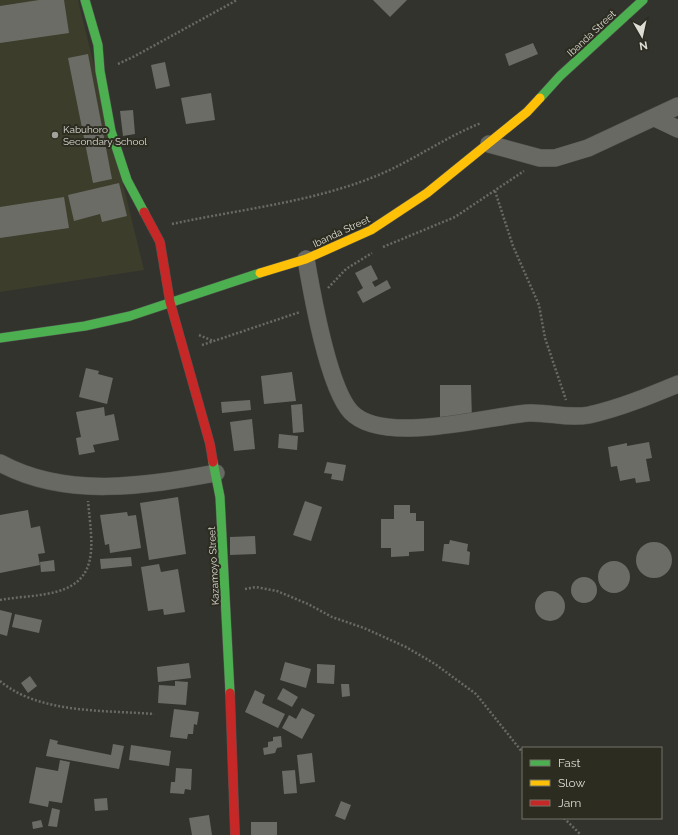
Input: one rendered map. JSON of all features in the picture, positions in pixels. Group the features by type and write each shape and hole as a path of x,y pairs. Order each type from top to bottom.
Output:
{"street":[{"name":"Kazamoyo Street","path":"85,0 98,45 100,71 111,131 127,180 154,228 160,242 170,302 185,351 210,444 216,473 222,522 235,835"},
{"name":"Ibanda Street","path":"0,338 85,326 130,316 229,282 306,259 371,230 427,193 527,112 560,76 643,0"},
{"path":"489,144 546,158 569,155 655,118 678,106"},
{"path":"655,118 678,129"},
{"path":"306,259 314,308 335,382 342,399 351,412 369,422 399,427 442,426 528,414 572,417 588,415 623,405 678,384"},
{"path":"0,463 15,471 57,482 87,487 166,482 216,473"}],"path":[{"path":"100,71 135,56 237,0"},
{"path":"154,228 295,200 344,187 381,174 469,128 488,121"},
{"path":"381,248 455,217 546,158"},
{"path":"495,190 513,246 539,305 545,338 572,417"},
{"path":"185,351 314,308 334,281 346,269 376,250"},
{"path":"0,600 46,594 63,590 81,580 89,566 90,558 91,536 87,487"},
{"path":"225,590 256,588 277,591 308,604 332,618 364,628 406,647 435,664 476,694 522,752"},
{"path":"0,681 14,691 40,703 82,709 154,714"},
{"path":"565,819 581,835"}],"shaded area":[{"name":"Kabuhoro Secondary School","path":"0,0 78,0 144,270 0,292"}],"building":[{"path":"39,0 64,0 69,33 0,43 0,6"},
{"path":"373,0 407,0 390,17"},
{"path":"533,43 538,54 509,66 505,54"},
{"path":"88,54 112,179 93,183 68,58"},
{"path":"165,62 170,86 156,89 151,65"},
{"path":"211,93 215,120 186,124 181,98"},
{"path":"133,110 135,134 123,136 120,111"},
{"path":"119,183 127,216 102,222 100,214 74,221 68,195"},
{"path":"64,197 69,228 0,238 0,207"},
{"path":"371,265 378,279 372,282 375,287 387,280 391,288 363,303 357,292 363,288 355,273"},
{"path":"86,368 99,371 98,374 113,378 107,404 79,397"},
{"path":"292,372 296,401 264,404 261,376"},
{"path":"440,385 471,385 472,420 440,420"},
{"path":"250,400 251,410 222,413 221,402"},
{"path":"302,404 304,432 293,433 291,405"},
{"path":"104,407 105,416 114,414 119,440 93,445 95,452 79,455 76,438 81,437 76,412"},
{"path":"252,419 255,449 234,451 230,422"},
{"path":"279,434 298,436 297,450 278,448"},
{"path":"649,442 652,458 646,459 650,481 636,483 635,478 620,481 617,466 611,467 608,447 627,443 627,446"},
{"path":"327,462 346,465 343,481 331,479 332,474 324,473"},
{"path":"178,497 186,554 149,560 140,503"},
{"path":"305,501 322,507 311,541 293,535"},
{"path":"394,505 410,505 410,513 416,513 416,521 424,521 424,551 409,552 409,556 391,557 391,548 381,548 381,519 394,519"},
{"path":"28,510 31,528 40,526 45,553 38,554 40,565 0,573 0,515"},
{"path":"127,512 128,516 136,515 141,548 110,553 109,544 105,545 100,515"},
{"path":"255,536 256,554 230,555 230,537"},
{"path":"450,540 468,544 467,551 470,552 469,565 442,561 444,544 449,544"},
{"path":"658,542 667,547 671,553 671,567 667,573 658,578 650,578 641,573 637,567 636,556 641,547 647,543"},
{"path":"131,557 132,566 101,569 100,559"},
{"path":"54,560 55,571 41,572 40,562"},
{"path":"614,561 620,562 627,568 630,577 629,583 623,590 614,593 608,592 601,586 598,577 599,571 605,564"},
{"path":"159,564 161,572 178,569 185,612 164,615 163,609 148,611 141,567"},
{"path":"584,577 593,581 597,590 593,599 584,603 575,599 571,590 575,581"},
{"path":"550,591 561,595 565,606 561,617 550,621 539,617 535,606 539,595"},
{"path":"0,610 12,613 7,636 0,634"},
{"path":"15,614 42,620 39,633 12,627"},
{"path":"285,662 311,669 306,688 280,680"},
{"path":"189,663 191,678 158,682 157,667"},
{"path":"317,664 335,665 334,684 317,683"},
{"path":"30,676 37,686 28,693 21,683"},
{"path":"175,681 188,682 186,705 158,703 159,685 175,686"},
{"path":"341,684 349,684 350,696 342,697"},
{"path":"283,688 298,697 292,707 277,699"},
{"path":"255,690 265,695 262,703 285,714 278,728 245,712"},
{"path":"302,708 315,715 302,739 282,728 289,715 296,719"},
{"path":"174,709 199,712 197,725 194,724 193,734 188,734 187,739 170,737"},
{"path":"281,736 282,747 277,748 275,753 264,755 263,748 268,747 268,742 273,741 273,737"},
{"path":"50,739 58,741 57,744 111,755 113,744 124,746 119,769 46,756"},
{"path":"131,745 171,751 169,766 129,760"},
{"path":"312,753 315,782 300,784 297,755"},
{"path":"60,760 70,762 62,803 49,801 48,807 29,803 36,767 58,771"},
{"path":"176,768 192,769 191,790 185,789 184,794 170,793 171,782 175,782"},
{"path":"295,770 297,793 284,794 282,771"},
{"path":"107,798 108,810 95,811 94,799"},
{"path":"341,801 351,805 345,820 335,816"},
{"path":"52,808 60,810 57,827 48,826"},
{"path":"209,815 212,835 192,835 189,818"},
{"path":"41,820 43,827 33,829 32,822"},
{"path":"251,822 277,822 277,835 251,835"}],"traffic: fast":[{"path":"85,0 98,45 100,71 111,131 127,180 144,212"},
{"path":"540,98 560,76 643,0"},
{"path":"0,338 85,326 130,316 260,273"},
{"path":"213,462 220,497 230,693"}],"traffic: slow":[{"path":"260,273 306,259 371,230 427,193 527,112 540,98"}],"traffic: jam":[{"path":"144,212 160,242 170,302 210,444 213,462"},
{"path":"230,693 235,835"}],"place":[{"name":"Kabuhoro Secondary School","path":"55,135"}]}
